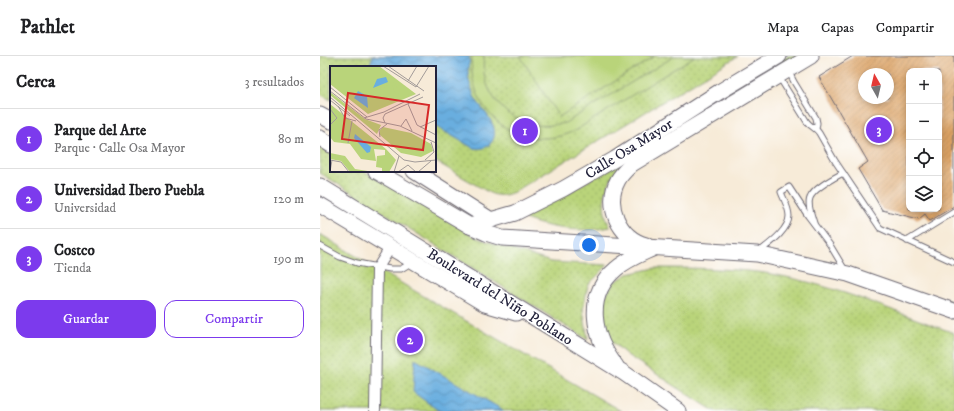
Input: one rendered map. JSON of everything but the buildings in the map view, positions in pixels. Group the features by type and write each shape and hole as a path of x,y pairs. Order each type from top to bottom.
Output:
{"main road":[{"name":"Calle Osa Mayor","path":"470,226 514,213 570,185 615,159 779,56"},
{"name":"Calle Osa Mayor","path":"657,247 644,244 631,238 621,228 616,219 613,209 613,194 617,181 624,171 632,164 811,56"},
{"path":"320,115 330,120"},
{"path":"320,138 330,144"},
{"path":"378,172 470,226 502,238 757,254 848,274 954,311"},
{"path":"416,172 491,220"},
{"path":"436,184 450,214"},
{"name":"Boulevard del Niño Poblano","path":"320,186 624,373 678,411"},
{"path":"320,205 485,304 531,316"},
{"path":"624,373 609,357 599,336 596,325 596,300 606,280 615,269 639,254 657,247"}],"street":[{"path":"375,411 377,269 390,248"}],"lane":[{"path":"784,73 807,122 812,128 816,129 843,173 880,228 954,262"},
{"path":"784,73 794,82 816,118 816,129"},
{"path":"814,224 809,202 810,197 814,192 830,180 843,173"},
{"path":"757,254 773,241 788,222 788,208 781,192 789,187 798,202 830,245 848,274"},
{"path":"907,241 954,212"},
{"path":"320,246 340,257 357,263 378,267 401,269 414,262"}],"green space":[{"path":"320,56 738,56 514,192 501,195 495,195 488,192 436,162 436,66 330,66 330,99 320,94"},
{"path":"472,56 484,56 483,67 485,78 489,89 502,108 520,121 544,126 565,123 675,56 695,56 576,130 560,136 543,138 527,137 513,132 500,124 490,114 481,101 475,87 472,72"},
{"path":"520,56 655,56 559,117"},
{"path":"788,56 802,56 617,169 609,183 604,204 610,227 589,230 556,228 525,219 524,211 570,192"},
{"path":"320,145 330,151 330,172 366,172 477,238 551,262 608,265 588,285 583,310 588,340 320,173"},
{"path":"320,234 377,269 621,411 320,411"},
{"path":"655,268 732,270 783,276 857,297 954,333 954,411 714,411 627,355 610,340 604,324 604,303 606,295 614,282 628,274"}],"water":[{"path":"373,56 469,56 469,81 475,98 493,126 495,132 494,138 486,147 473,148 436,127 436,66 369,66"},
{"path":"415,359 505,411 439,411 413,392"}],"place":[{"name":"Costco","path":"879,130"},
{"name":"Parque del Arte","path":"525,131"},
{"name":"Universidad Ibero Puebla","path":"410,340"}]}
